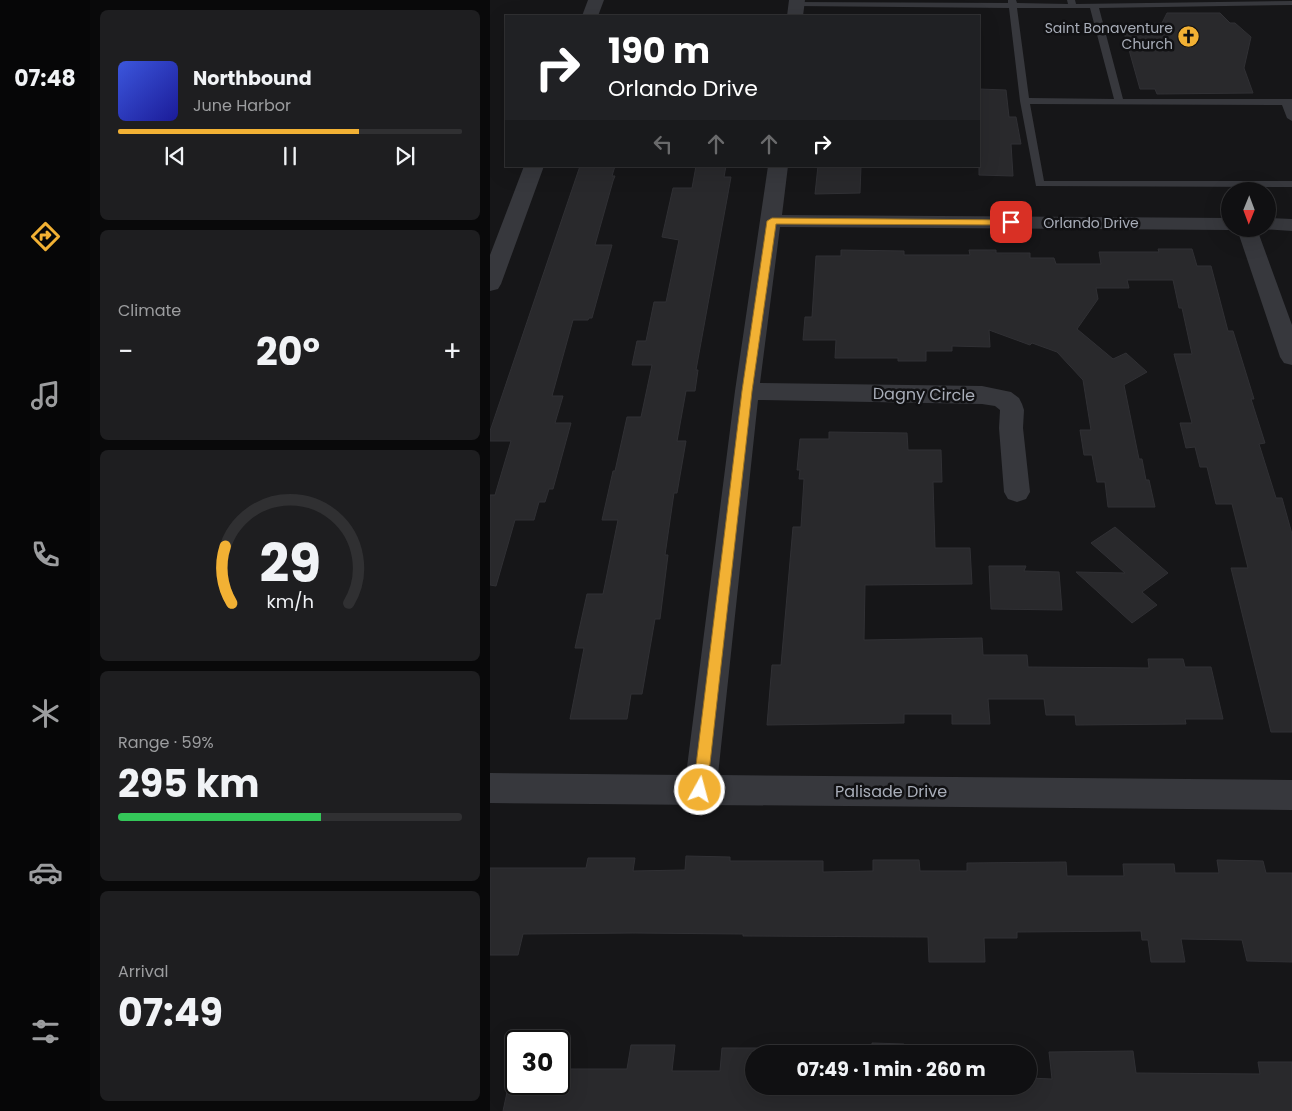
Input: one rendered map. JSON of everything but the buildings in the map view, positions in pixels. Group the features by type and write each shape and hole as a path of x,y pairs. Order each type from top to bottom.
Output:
{"street":[{"path":"590,15 596,0"},
{"path":"490,284 534,167"},
{"path":"700,790 747,391 772,221 778,167"},
{"name":"Orlando Drive","path":"772,221 1221,224"},
{"path":"1276,224 1292,225"},
{"path":"1251,238 1292,357"},
{"name":"Dagny Circle","path":"747,391 982,394 1002,398 1010,404 1012,410 1011,428 1017,492"},
{"name":"Palisade Drive","path":"490,788 1292,795"}],"lane":[{"path":"1012,2 1019,42 1025,101 1040,184 1292,184"},
{"path":"796,7 1012,2 1072,3 1094,6 1158,6 1169,3 1292,3"},
{"path":"1094,6 1119,102"},
{"path":"1025,101 1289,102 1292,118"}],"place":[{"name":"Saint Bonaventure Church","path":"1189,36"}],"route":[{"path":"700,790 747,391 772,221 1011,222"}]}
